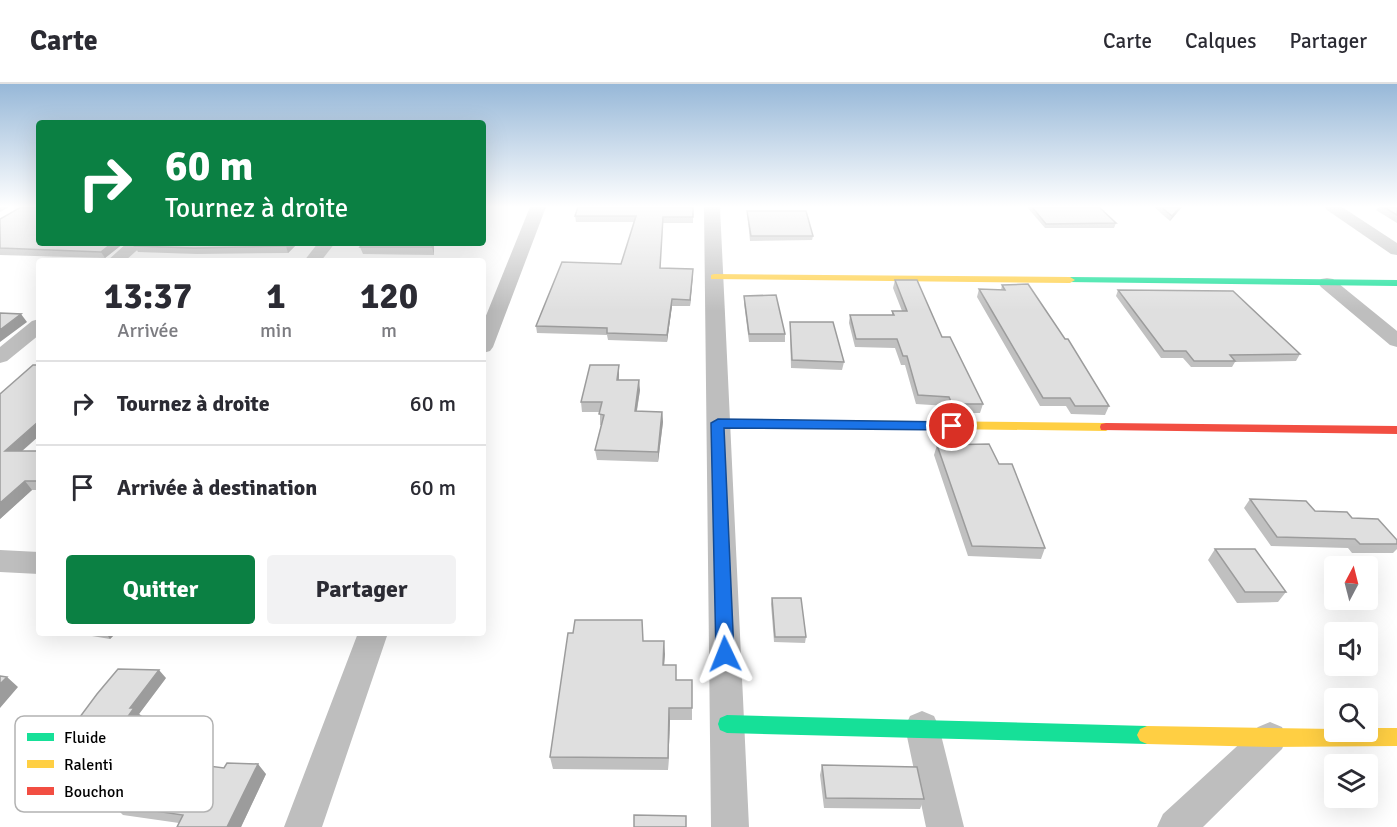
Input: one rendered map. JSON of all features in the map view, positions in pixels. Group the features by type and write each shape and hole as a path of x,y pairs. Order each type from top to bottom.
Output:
{"street":[{"path":"486,339 524,242"},
{"path":"713,242 730,827"},
{"path":"1384,242 1397,250"},
{"path":"119,258 133,246"},
{"path":"314,258 324,246"},
{"path":"714,277 1397,284"},
{"path":"1327,283 1397,341"},
{"path":"0,357 36,327"},
{"path":"718,423 1397,430"},
{"path":"0,561 36,564"},
{"path":"303,827 372,636"},
{"path":"727,724 922,727 1270,738 1397,736"},
{"path":"922,727 945,827"},
{"path":"1176,827 1270,738"}],"building":[{"path":"0,242 36,242 36,246 108,246 101,252 0,248"},
{"path":"628,242 662,242 660,268 693,269 690,300 672,299 667,335 607,333 607,328 536,326 562,262 621,264"},
{"path":"135,246 286,246 194,248"},
{"path":"361,246 432,246 432,247"},
{"path":"895,280 917,280 942,337 950,337 983,404 952,404 949,397 918,395 907,356 903,356 897,339 856,339 850,315 894,315 892,311 907,311"},
{"path":"1028,284 1065,339 1068,339 1109,406 1075,406 1070,398 1043,398 979,289 1005,290 1002,285"},
{"path":"1118,290 1233,291 1300,354 1230,355 1235,361 1194,361 1186,351 1164,351"},
{"path":"776,295 785,334 749,334 744,296"},
{"path":"0,313 21,314 0,330"},
{"path":"790,322 833,322 844,362 792,360"},
{"path":"33,365 36,365 36,424 5,451 36,451 36,481 25,481 0,503 0,394"},
{"path":"590,365 619,365 617,380 639,380 635,411 662,412 658,452 595,450 604,415 599,414 602,402 581,402"},
{"path":"989,444 999,464 1012,464 1045,548 972,546 937,445"},
{"path":"1250,499 1306,501 1315,511 1347,512 1352,518 1378,519 1397,540 1397,544 1360,544 1355,539 1277,537"},
{"path":"1215,549 1255,549 1286,592 1245,592"},
{"path":"772,598 801,598 806,637 775,637"},
{"path":"575,620 642,620 643,641 664,641 663,665 676,665 676,680 692,680 692,708 669,708 668,758 550,757 568,633 573,633"},
{"path":"118,669 159,670 130,708 134,708 128,716 81,716"},
{"path":"0,676 7,677 0,684"},
{"path":"227,763 258,764 227,827 177,827 183,815 162,812 213,812 213,767 224,768"},
{"path":"822,765 917,767 924,799 826,798"},
{"path":"634,815 686,816 686,827 634,827"}],"traffic: fast":[{"path":"1070,280 1397,283"},
{"path":"727,724 1147,735"}],"traffic: slow":[{"path":"714,277 1070,280"},
{"path":"718,423 1106,427"},
{"path":"1147,735 1270,738 1397,737"}],"traffic: jam":[{"path":"1106,427 1397,430"}],"route":[{"path":"725,654 718,423 952,426"}]}
